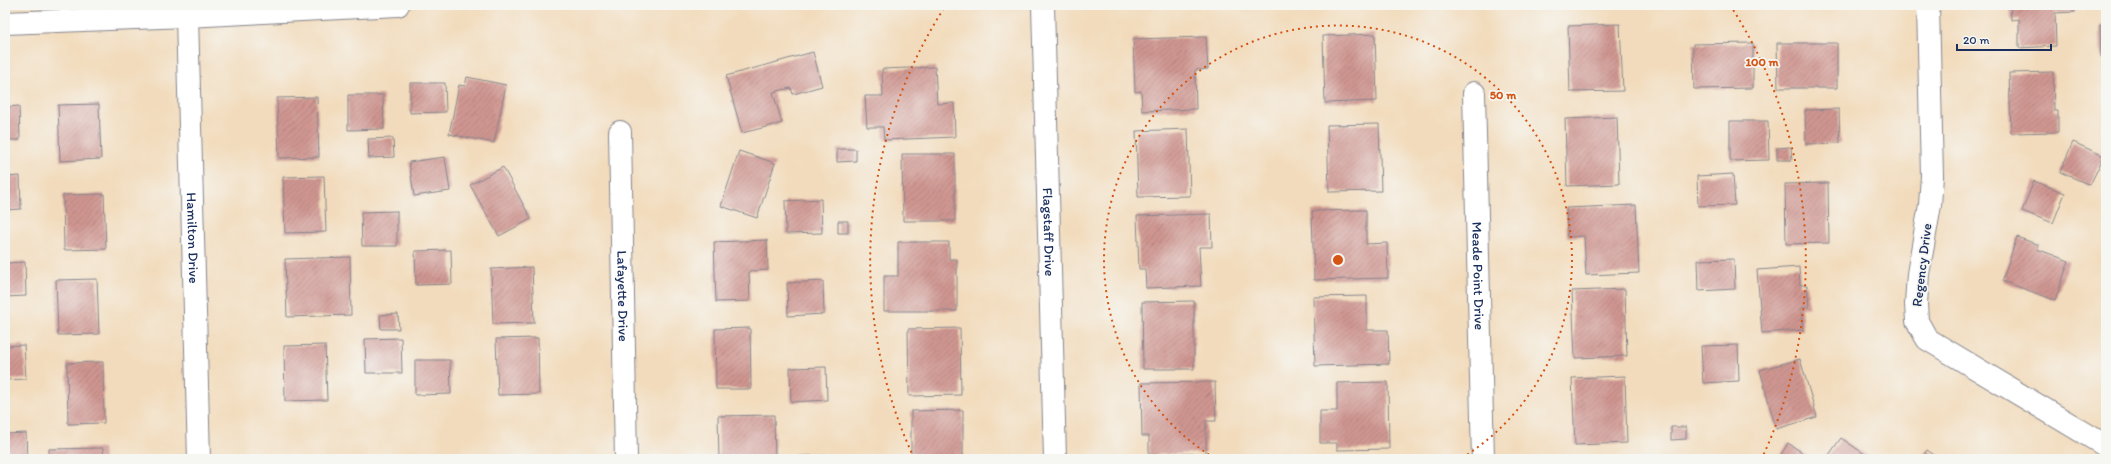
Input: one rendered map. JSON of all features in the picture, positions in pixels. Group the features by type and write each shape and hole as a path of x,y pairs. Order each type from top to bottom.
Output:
{"street":[{"path":"5,24 398,5"},
{"name":"Flagstaff Drive","path":"1043,5 1055,459"},
{"name":"Regency Drive","path":"1928,5 1932,176 1930,205 1918,274 1917,321 1927,339 2106,446"},
{"name":"Hamilton Drive","path":"188,16 199,459"},
{"name":"Meade Point Drive","path":"1474,93 1484,459"},
{"name":"Lafayette Drive","path":"620,132 626,459"},
{"path":"610,459 626,459"}],"building":[{"path":"2010,5 2075,5 2075,12 2055,13 2056,46 2019,48 2019,19 2011,20"},
{"path":"1620,24 1623,91 1570,92 1568,26"},
{"path":"2100,25 2106,25 2106,57 2101,57"},
{"path":"1375,34 1377,101 1325,103 1323,36"},
{"path":"1206,37 1208,69 1195,70 1196,109 1142,111 1141,91 1135,92 1133,39"},
{"path":"1753,43 1753,88 1694,89 1693,44"},
{"path":"1777,43 1837,43 1837,88 1778,88"},
{"path":"813,52 822,86 793,94 791,88 773,92 782,123 742,133 726,76"},
{"path":"935,67 937,104 954,103 955,137 884,140 883,127 867,127 865,96 883,96 882,69"},
{"path":"2053,72 2054,111 2058,111 2058,132 2011,133 2009,73"},
{"path":"467,77 506,85 494,143 449,134 459,85 465,86"},
{"path":"410,83 445,83 446,112 410,113"},
{"path":"348,95 383,95 384,129 348,130"},
{"path":"317,97 319,157 279,158 277,98"},
{"path":"99,104 101,159 60,161 58,105"},
{"path":"19,106 20,140 5,140 5,107"},
{"path":"1839,109 1840,143 1806,144 1805,110"},
{"path":"1617,117 1619,184 1567,186 1565,119"},
{"path":"1730,121 1768,121 1769,160 1730,161"},
{"path":"1379,124 1381,191 1329,192 1327,125"},
{"path":"1188,129 1190,196 1138,197 1136,131"},
{"path":"393,138 394,157 369,158 368,139"},
{"path":"2073,142 2104,156 2090,185 2060,172"},
{"path":"1791,147 1792,160 1777,160 1777,148"},
{"path":"837,149 856,149 856,161 837,162"},
{"path":"739,151 775,163 757,218 721,206"},
{"path":"902,154 955,154 955,221 903,221"},
{"path":"445,157 450,191 414,196 409,162"},
{"path":"503,167 531,219 499,236 470,185"},
{"path":"1733,174 1735,205 1698,206 1697,176"},
{"path":"20,176 21,209 5,210 5,177"},
{"path":"324,176 326,232 285,233 283,177"},
{"path":"2034,181 2065,193 2053,223 2022,211"},
{"path":"1828,183 1829,243 1786,244 1785,184"},
{"path":"104,194 106,249 64,250 63,195"},
{"path":"821,199 822,233 786,234 785,201"},
{"path":"1636,205 1639,273 1586,275 1584,236 1567,237 1566,208"},
{"path":"1366,210 1366,244 1387,243 1388,278 1314,280 1312,211"},
{"path":"397,211 397,246 362,246 361,212"},
{"path":"1211,214 1212,247 1199,247 1201,286 1146,288 1145,269 1139,269 1137,216"},
{"path":"838,221 848,221 848,233 838,233"},
{"path":"2017,237 2039,245 2037,249 2069,261 2055,300 2002,281"},
{"path":"767,240 768,270 749,271 750,301 716,302 714,242"},
{"path":"898,242 949,242 949,259 957,259 957,311 884,311 884,276 898,276"},
{"path":"451,250 452,284 416,285 415,251"},
{"path":"350,257 351,315 287,317 285,259"},
{"path":"1734,259 1735,289 1699,291 1698,260"},
{"path":"25,262 26,296 5,297 5,263"},
{"path":"532,267 534,323 493,324 491,269"},
{"path":"1799,267 1800,285 1807,285 1809,307 1801,308 1803,330 1762,333 1757,270"},
{"path":"97,279 99,334 58,335 56,280"},
{"path":"823,281 824,314 788,316 787,283"},
{"path":"1625,289 1627,356 1575,358 1572,291"},
{"path":"1367,296 1367,330 1388,330 1389,364 1315,366 1313,297"},
{"path":"1194,301 1194,369 1143,369 1142,302"},
{"path":"398,314 399,329 381,329 380,315"},
{"path":"750,328 751,389 716,389 715,329"},
{"path":"960,328 961,395 909,396 908,329"},
{"path":"401,338 402,373 366,373 365,339"},
{"path":"538,338 539,394 498,395 496,339"},
{"path":"24,345 26,379 5,380 5,346"},
{"path":"325,345 327,400 285,401 284,346"},
{"path":"1738,345 1739,381 1703,383 1701,346"},
{"path":"1800,359 1817,417 1776,429 1760,370"},
{"path":"415,360 450,360 451,394 415,395"},
{"path":"103,362 104,423 68,424 67,363"},
{"path":"826,367 827,400 791,402 790,368"},
{"path":"1625,376 1627,443 1575,445 1572,378"},
{"path":"1215,382 1216,421 1206,421 1206,453 1149,455 1149,436 1142,436 1141,383"},
{"path":"1388,382 1389,449 1337,450 1337,443 1320,443 1320,411 1337,411 1337,383"},
{"path":"963,410 963,459 911,459 911,411"},
{"path":"774,415 775,459 719,459 718,416"},
{"path":"1671,427 1686,427 1686,439 1671,440"},
{"path":"26,433 27,459 5,459 5,434"},
{"path":"1841,438 1872,459 1826,459"},
{"path":"1788,443 1812,459 1778,459"},
{"path":"103,448 104,459 49,459 49,449"},
{"path":"1927,450 1940,459 1921,459"},
{"path":"834,455 834,459 798,459 798,456"}]}
